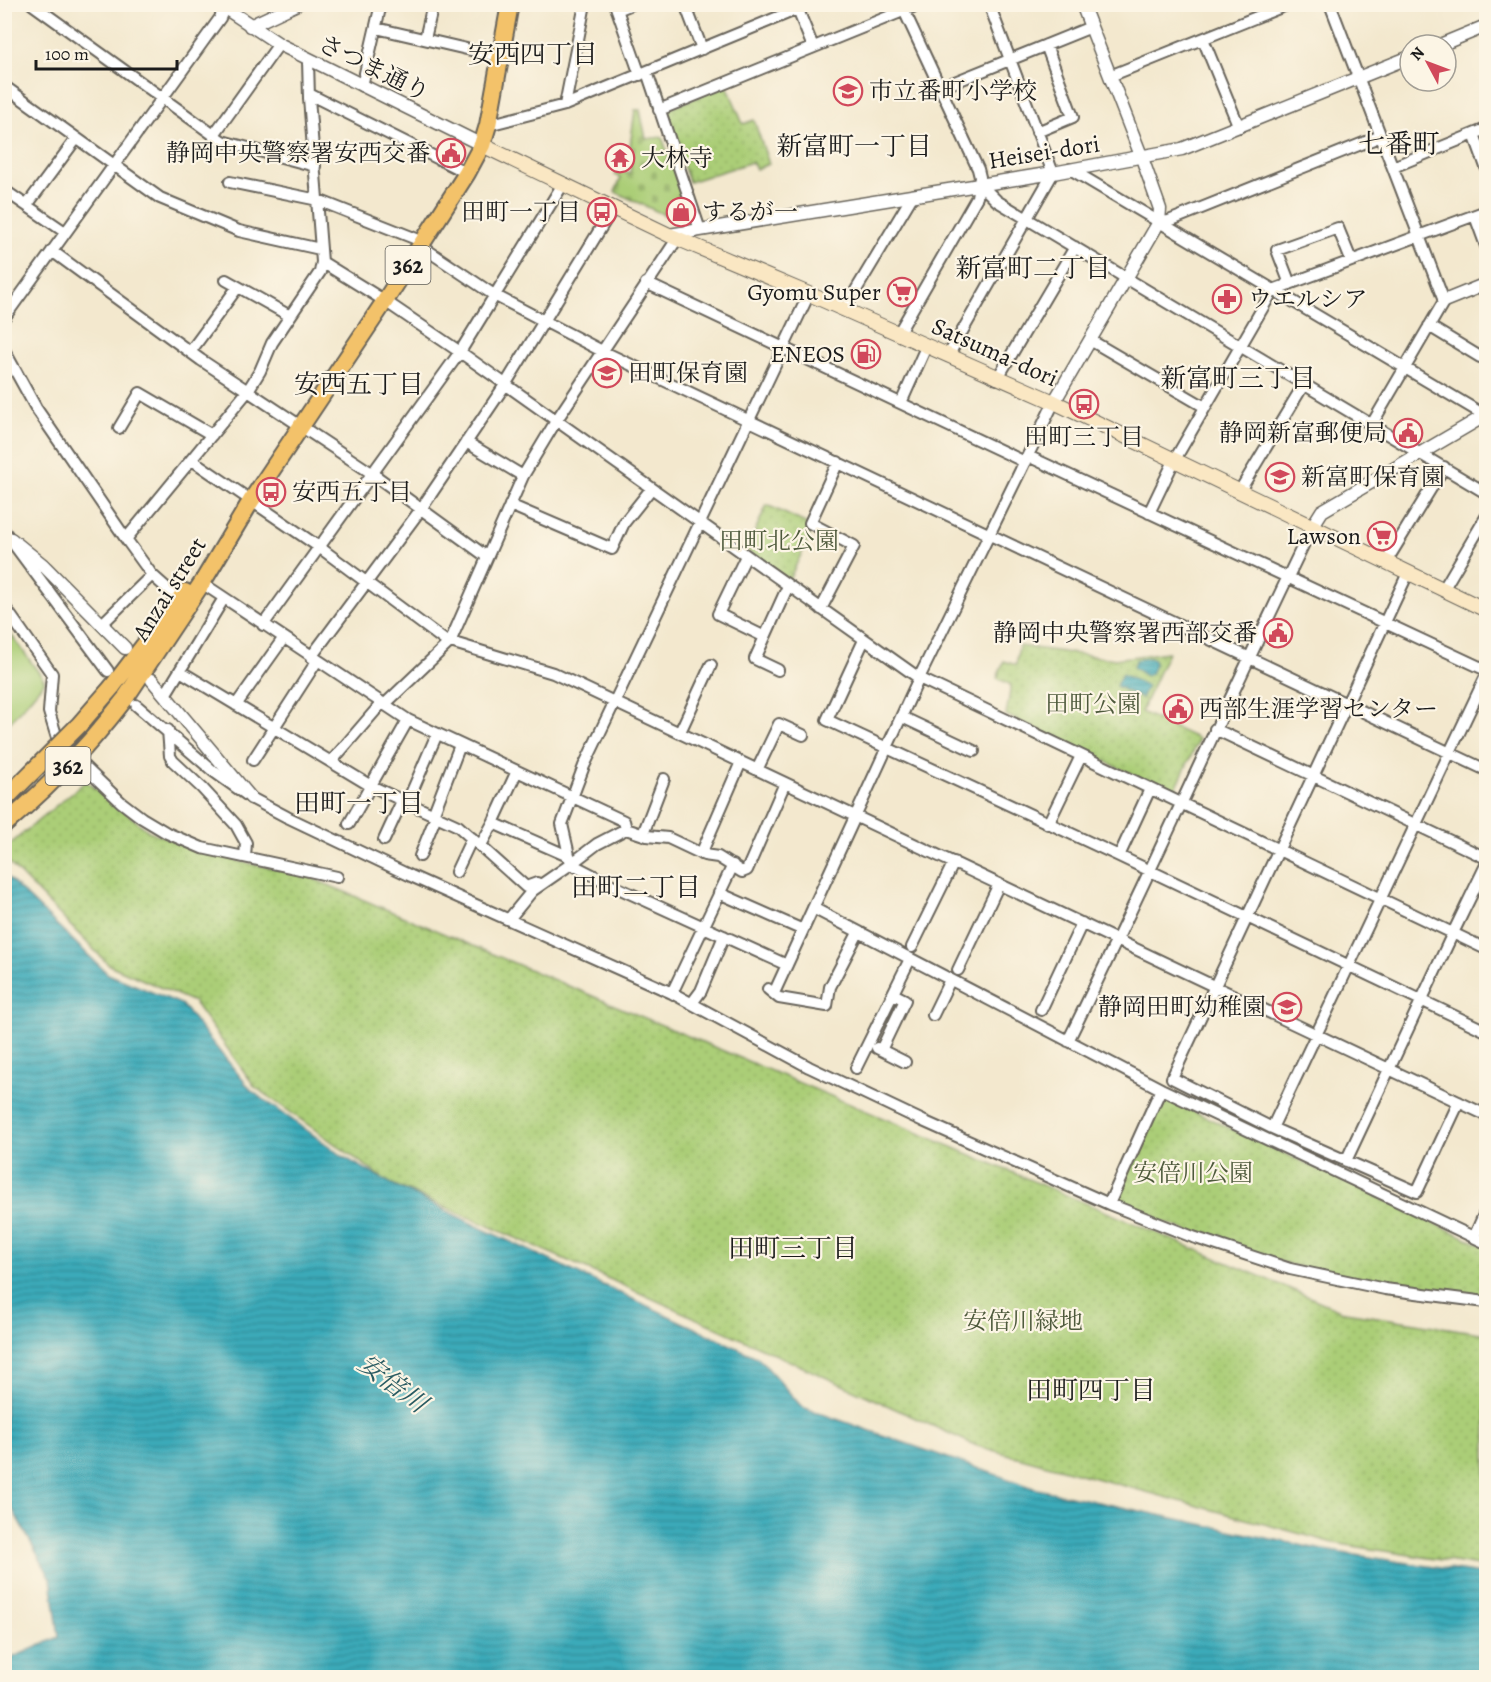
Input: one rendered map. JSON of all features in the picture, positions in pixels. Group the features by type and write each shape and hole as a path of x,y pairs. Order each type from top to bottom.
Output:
{"highway":[{"name":"Anzai street","path":"130,702 251,501 422,244 482,145"},
{"name":"Anzai street","path":"110,679 179,599 251,501"},
{"name":"362","path":"4,800 79,726 110,679"},
{"name":"362","path":"4,825 38,797 130,702"}],"main road":[{"path":"482,145 488,125 510,4"},
{"name":"Satsuma-dori","path":"482,145 673,237 1054,402 1486,610"}],"street":[{"path":"32,4 213,136 222,141 315,166"},
{"path":"250,26 297,4"},
{"path":"362,86 381,4"},
{"path":"425,39 433,4"},
{"path":"566,105 585,4"},
{"path":"632,4 616,7 659,110 700,230"},
{"path":"685,4 702,49"},
{"path":"488,125 566,105 797,7 810,4"},
{"path":"659,110 902,8 920,4"},
{"path":"948,356 1053,173 989,4"},
{"path":"858,933 830,987 827,1006 780,998 771,991 803,930 919,678 1054,402 1159,222 1160,209 1142,158 1082,4"},
{"path":"1110,76 1289,4"},
{"path":"1330,4 1444,300"},
{"path":"4,318 163,98 223,6"},
{"name":"さつま通り","path":"223,6 250,26 308,60 482,145"},
{"path":"797,7 813,47"},
{"path":"898,334 977,197 980,184 978,169 902,8"},
{"path":"1458,38 1486,26"},
{"path":"940,88 1090,27"},
{"path":"376,28 501,57"},
{"path":"1203,39 1239,127"},
{"path":"213,136 279,44"},
{"path":"1037,132 1073,117 1046,45"},
{"path":"126,538 247,392 272,343 320,272 322,262 308,60"},
{"name":"Heisei-dori","path":"673,237 700,230 1142,158 1182,148 1239,127 1398,62"},
{"path":"4,86 160,198 239,231 320,249"},
{"path":"309,94 467,173"},
{"path":"1393,167 1486,129"},
{"path":"1474,134 1486,167"},
{"path":"1159,222 1169,221 1381,136"},
{"path":"27,205 76,139"},
{"path":"1068,1041 1118,940 1249,657 1322,510 1486,415 1070,170"},
{"path":"230,182 318,200 422,244 495,296 602,351 1486,770"},
{"path":"263,626 460,352 563,184"},
{"path":"980,184 997,201 1486,493"},
{"path":"4,190 65,232"},
{"path":"844,310 913,195"},
{"path":"253,760 314,659 366,582 421,509 505,385 613,208"},
{"path":"1149,513 1174,461 1274,290 1486,211"},
{"path":"1475,216 1486,246"},
{"path":"1290,284 1277,250 1338,228 1351,260"},
{"path":"332,762 382,704 450,642 523,476 673,237"},
{"path":"997,378 1075,247"},
{"path":"52,251 190,352 373,474 487,557"},
{"path":"322,262 460,352 699,524 919,678 1486,949"},
{"path":"226,280 290,316"},
{"path":"646,283 901,403 1149,513 1486,670"},
{"path":"1372,424 1444,300 1486,284"},
{"path":"190,352 237,288"},
{"path":"570,860 562,824 571,796 809,294"},
{"path":"1429,326 1480,357 1486,354"},
{"path":"1090,340 1205,407"},
{"path":"901,403 926,347"},
{"path":"4,350 36,408 152,575 179,599"},
{"path":"1239,492 1304,384"},
{"path":"119,428 140,393 212,435"},
{"path":"466,442 523,476"},
{"path":"192,460 319,547 450,642 554,673 1486,1115"},
{"path":"821,609 854,546 810,523 838,462"},
{"path":"1386,562 1444,467"},
{"path":"510,506 612,549 624,523 651,489"},
{"path":"1443,590 1486,517"},
{"path":"8,535 43,565 125,648"},
{"path":"8,535 110,679"},
{"path":"746,556 718,614 765,637"},
{"path":"1408,573 1172,1078 1272,1128 1417,1192 1459,1102"},
{"path":"102,624 152,575"},
{"path":"202,583 263,626 408,720 624,821 626,829"},
{"path":"778,670 755,659 788,586"},
{"path":"165,695 224,598"},
{"path":"4,606 52,674 49,712 55,732 66,749 121,802 167,833 202,848 337,877"},
{"path":"236,705 284,639"},
{"path":"864,640 827,720 1349,966 1485,1027"},
{"path":"680,732 711,665"},
{"path":"180,671 371,786 458,826 526,887 551,878"},
{"path":"1272,1128 1486,676"},
{"path":"152,680 251,798"},
{"path":"130,702 168,730 213,771 251,798 411,876 672,993 809,1067 923,1121 1109,1204 1193,1237 1290,1269 1385,1289 1486,1302"},
{"path":"902,717 974,751"},
{"path":"349,824 408,720"},
{"path":"757,770 779,724 803,735"},
{"path":"1215,729 1486,858"},
{"path":"168,730 170,756 173,762 202,788 236,825 246,843 245,857"},
{"path":"384,840 437,734"},
{"path":"420,856 460,745"},
{"path":"1048,824 1081,756"},
{"path":"701,854 741,762"},
{"path":"456,872 476,841 493,823 517,771"},
{"path":"643,834 664,779"},
{"path":"509,919 532,891 551,878 570,860 626,829 668,838 701,854 718,857 742,872 747,870 785,783"},
{"path":"1119,856 1150,789"},
{"path":"493,823 570,860 616,887 786,965"},
{"path":"912,946 954,862"},
{"path":"672,993 733,865"},
{"path":"1346,1161 1486,865"},
{"path":"958,970 999,884"},
{"path":"719,893 803,930"},
{"path":"813,908 1161,1089 1486,1243"},
{"path":"1041,1010 1082,923"},
{"path":"692,1003 701,991 724,936"},
{"path":"856,1068 910,959"},
{"path":"933,1015 950,980"},
{"path":"881,1050 905,1000 893,994"},
{"path":"868,1044 905,1062"},
{"path":"1109,1204 1161,1089"},
{"path":"1474,1237 1483,1227 1486,1209"}],"green space":[{"path":"727,85 743,124 754,120 769,164 756,169 752,162 689,182 665,115 669,109"},
{"path":"635,110 640,110 646,139 662,137 684,200 669,217 615,192 621,178 615,175 616,172 630,173 634,148 630,147"},
{"name":"田町北公園","path":"767,505 814,527 789,580 746,550"},
{"path":"4,625 45,681 5,728 4,728"},
{"name":"田町公園","path":"1019,646 1115,659 1168,652 1141,712 1199,739 1176,788 1168,791 1006,715 1011,685 997,678 1004,661 1016,665"},
{"name":"安倍川緑地","path":"86,781 150,832 241,862 302,874 1345,1312 1486,1334 1486,1567 1334,1543 977,1446 587,1269 390,1183 255,1087 194,1002 109,965 5,859 4,849"},
{"name":"安倍川公園","path":"1160,1099 1167,1099 1486,1247 1486,1298 1364,1280 1297,1266 1216,1242 1113,1202"}],"water":[{"path":"1149,658 1154,660 1155,664 1151,674 1146,676 1133,667 1136,660"},
{"path":"1122,674 1147,686 1141,698 1116,686"},
{"name":"安倍川","path":"4,874 108,974 181,1004 252,1091 347,1159 481,1228 759,1358 802,1407 1037,1489 1323,1550 1486,1575 1486,1677 5,1677 5,1661 59,1637 51,1579 5,1496"}],"place":[{"name":"市立番町小学校","path":"848,91"},
{"name":"静岡中央警察署安西交番","path":"451,153"},
{"name":"大林寺","path":"620,158"},
{"name":"田町一丁目","path":"602,212"},
{"name":"するが一","path":"681,212"},
{"name":"Gyomu Super","path":"902,292"},
{"name":"ウエルシア","path":"1227,299"},
{"name":"ENEOS","path":"866,354"},
{"name":"田町保育園","path":"607,373"},
{"name":"田町三丁目","path":"1084,404"},
{"name":"静岡新富郵便局","path":"1408,433"},
{"name":"新富町保育園","path":"1280,477"},
{"name":"安西五丁目","path":"271,492"},
{"name":"Lawson","path":"1382,536"},
{"name":"静岡中央警察署西部交番","path":"1278,633"},
{"name":"西部生涯学習センター","path":"1178,709"},
{"name":"静岡田町幼稚園","path":"1287,1007"}],"district":[{"name":"安西四丁目","path":"533,54"},
{"name":"七番町","path":"1399,144"},
{"name":"新富町一丁目","path":"854,146"},
{"name":"新富町二丁目","path":"1033,268"},
{"name":"新富町三丁目","path":"1238,378"},
{"name":"安西五丁目","path":"359,384"},
{"name":"田町一丁目","path":"359,803"},
{"name":"田町二丁目","path":"636,887"},
{"name":"田町三丁目","path":"793,1248"},
{"name":"田町四丁目","path":"1091,1390"}]}
